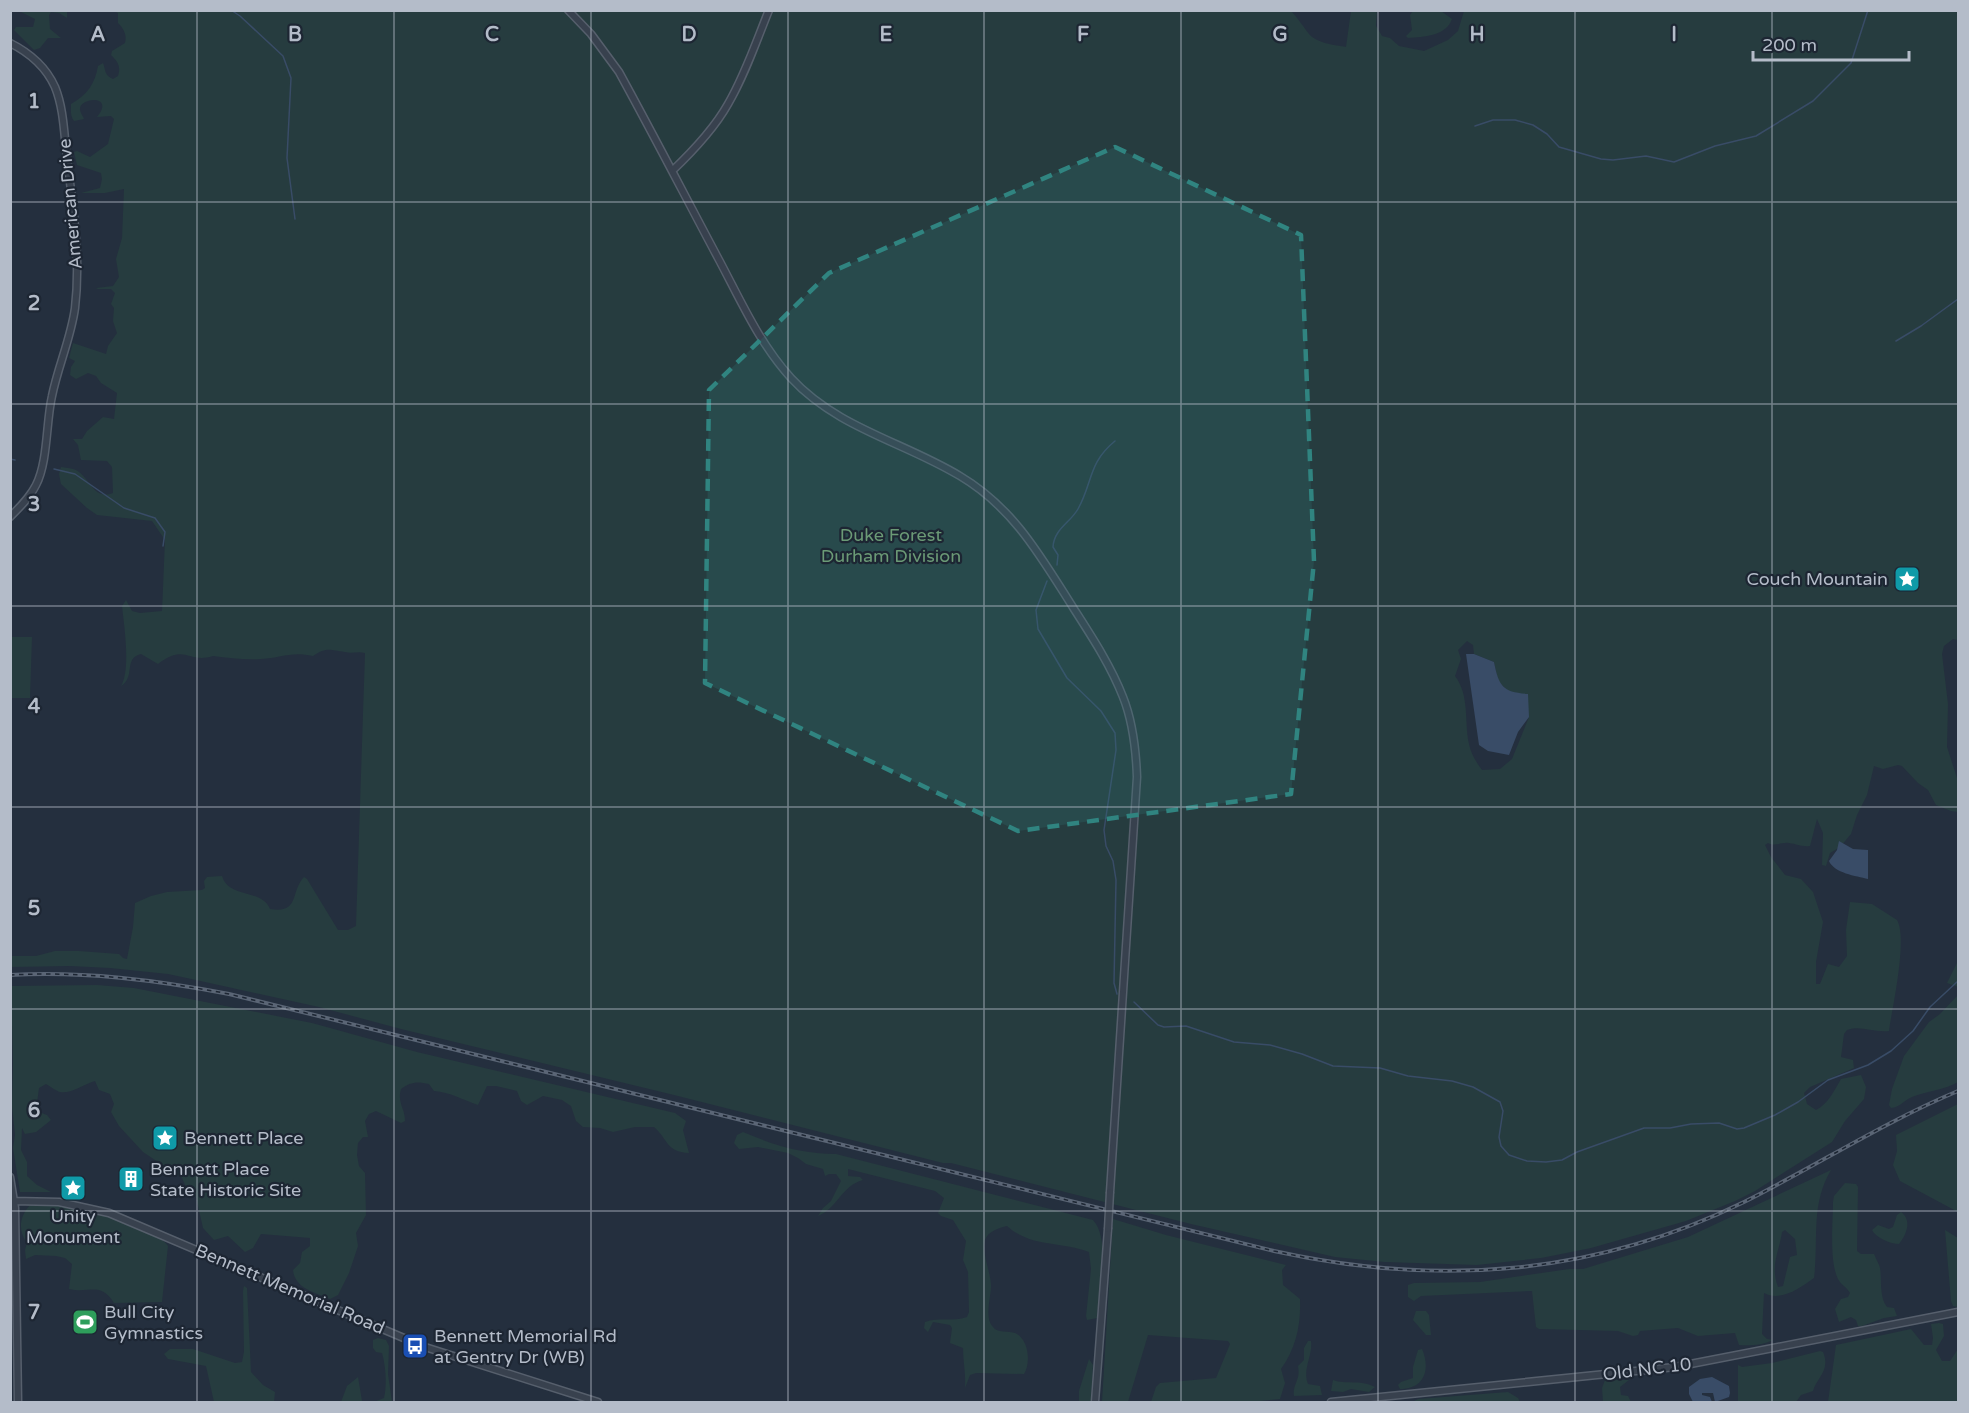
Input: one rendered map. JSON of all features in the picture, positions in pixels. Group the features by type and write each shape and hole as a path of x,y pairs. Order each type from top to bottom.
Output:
{"street":[{"path":"568,10 591,34 619,72 754,326 790,376 806,392 838,415 862,429 945,467 974,484 1002,508 1038,553 1084,625 1123,696 1133,737 1137,777 1095,1402"},
{"path":"672,171 701,141 729,104 769,10"},
{"name":"American Drive","path":"10,43 27,53 41,66 54,84 58,96 64,127 76,232 77,267 75,308 51,402 41,471 32,493 10,516"},
{"path":"10,1177 14,1201 18,1402"},
{"name":"Bennett Memorial Road","path":"14,1201 59,1202 109,1213 432,1350 596,1402"},
{"name":"Old NC 10","path":"1331,1402 1675,1367 1959,1312"}],"highlighted area":[{"path":"1115,147 1301,235 1314,561 1291,794 1018,831 705,683 709,390 829,273"}],"green space":[{"name":"Duke Forest Durham Division","path":"1290,10 1316,40 1346,47 1351,11 1377,10 1376,26 1382,36 1390,38 1399,46 1424,51 1448,40 1458,31 1464,11 1958,11 1958,640 1953,639 1944,646 1942,654 1948,704 1947,747 1957,778 1958,812 1936,805 1928,790 1902,766 1883,769 1874,766 1867,795 1851,834 1840,847 1830,853 1826,866 1822,865 1823,833 1817,819 1810,846 1786,843 1765,845 1785,875 1801,879 1813,892 1823,922 1816,962 1816,984 1820,984 1828,964 1839,967 1847,956 1846,930 1850,902 1872,904 1897,920 1900,929 1900,957 1889,1031 1857,1028 1847,1030 1844,1034 1841,1057 1853,1060 1854,1068 1810,1087 1804,1093 1807,1104 1816,1110 1827,1101 1841,1079 1861,1075 1866,1087 1864,1099 1845,1121 1832,1142 1755,1191 1686,1221 1591,1248 1541,1258 1477,1265 1385,1262 1335,1257 1191,1224 319,1007 196,980 168,974 110,968 11,967 10,956 36,956 55,951 119,954 127,959 135,903 167,892 202,890 205,888 204,881 207,877 222,876 231,888 260,898 270,909 280,910 290,905 304,877 338,930 348,930 356,926 365,653 328,650 313,656 292,654 255,659 213,656 197,658 181,654 167,658 158,664 141,654 132,659 128,678 121,686 126,669 122,606 126,600 132,611 140,613 162,611 165,540 152,521 97,515 61,484 59,474 61,467 71,468 79,472 97,492 113,493 112,467 107,461 81,460 78,445 73,439 82,439 87,431 103,417 114,419 117,393 101,383 96,376 88,373 76,379 70,375 75,361 69,358 73,343 106,354 108,346 117,333 113,321 114,308 111,304 115,293 111,289 96,288 113,286 119,277 116,259 122,238 124,189 105,193 81,193 100,188 101,173 77,165 74,152 77,151 90,157 108,144 114,119 111,116 97,117 102,110 102,104 95,100 84,102 81,106 80,110 84,119 74,121 71,111 71,104 82,97 92,84 98,66 103,63 107,74 113,79 118,76 118,64 111,55 112,51 125,43 126,37 118,23 118,13 114,11","holes":["1467,641 1473,645 1474,654 1494,662 1498,681 1513,693 1529,717 1512,759 1500,769 1482,770 1469,744 1465,700 1455,676 1461,659 1458,650"]},
{"path":"19,11 67,11 67,18 59,13 51,12 49,15 50,29 61,38 48,38 40,48 34,50 14,30 16,27 33,27 35,19"},
{"path":"1413,11 1441,11 1452,19 1449,25 1440,32 1408,38 1406,36 1412,30 1410,15"},
{"path":"11,637 32,637 30,698 11,698"},
{"path":"1958,961 1958,987 1947,983"},
{"path":"97,985 134,988 312,1023 417,1052 675,1113 686,1121 683,1130 689,1153 676,1150 654,1127 635,1127 613,1132 600,1128 583,1127 576,1121 571,1106 562,1100 543,1096 527,1105 521,1101 517,1091 487,1086 478,1105 434,1091 429,1084 417,1082 411,1084 401,1089 400,1094 405,1121 401,1123 376,1111 369,1114 365,1121 368,1137 363,1137 358,1143 357,1155 359,1166 365,1173 366,1215 356,1233 358,1246 349,1273 338,1295 330,1299 302,1286 293,1270 300,1263 302,1252 310,1246 310,1238 261,1234 253,1248 245,1252 228,1236 214,1240 203,1228 196,1197 186,1187 182,1178 143,1152 119,1126 111,1112 114,1104 110,1094 99,1090 95,1081 64,1092 46,1084 39,1088 36,1111 47,1115 51,1120 36,1132 25,1134 22,1128 21,1150 27,1162 27,1176 37,1185 51,1192 20,1192 13,1148 15,1135 12,1106 11,986"},
{"path":"1958,995 1958,1082 1912,1097 1891,1108 1889,1105 1892,1089 1904,1056 1929,1022"},
{"path":"1958,1104 1958,1212 1900,1181 1893,1165 1897,1151 1896,1135"},
{"path":"743,1132 788,1148 836,1154 1093,1220 1102,1240 1103,1253 1097,1318 1087,1320 1086,1316 1091,1269 1089,1252 1026,1238 1007,1226 994,1230 986,1237 984,1245 991,1286 990,1323 995,1329 1020,1336 1026,1346 1028,1364 1024,1374 976,1373 970,1375 965,1388 963,1348 950,1343 952,1328 950,1325 933,1322 928,1332 924,1328 925,1322 967,1317 969,1312 968,1272 963,1260 966,1241 953,1220 938,1213 944,1198 935,1191 848,1169 848,1176 860,1177 863,1180 850,1187 830,1208 818,1216 831,1201 841,1181 836,1174 825,1176 823,1169 806,1164 788,1153 758,1147 739,1149 734,1143 737,1135"},
{"path":"1831,1170 1820,1196 1814,1278 1797,1290 1784,1295 1764,1293 1762,1334 1767,1339 1773,1340 1765,1343 1739,1345 1735,1333 1698,1336 1678,1328 1640,1331 1638,1335 1633,1336 1618,1331 1539,1329 1536,1327 1532,1291 1421,1296 1414,1301 1408,1297 1408,1285 1414,1283 1480,1282 1583,1269 1688,1237","holes":["1785,1230 1795,1239 1797,1255 1790,1257 1783,1286 1778,1287 1775,1265 1782,1232"]},
{"path":"1845,1183 1856,1184 1858,1187 1857,1251 1861,1254 1874,1254 1880,1268 1884,1303 1887,1307 1894,1308 1897,1316 1862,1326 1858,1326 1856,1320 1851,1317 1839,1322 1835,1309 1841,1299 1848,1297 1850,1293 1838,1279 1832,1252 1834,1196"},
{"path":"31,1204 78,1205 138,1226 162,1240 168,1246 162,1302 114,1303 109,1296 99,1290 69,1289 72,1264 65,1258 35,1255 26,1259 27,1243 22,1233 21,1223 24,1213"},
{"path":"1901,1212 1906,1219 1907,1227 1899,1244 1884,1240 1874,1233 1872,1230 1878,1225 1889,1229 1893,1227 1897,1215"},
{"path":"1113,1219 1166,1235 1286,1265 1282,1270 1283,1285 1300,1299 1300,1309 1294,1344 1281,1369 1285,1383 1280,1399 1250,1402 1151,1402 1156,1387 1160,1383 1216,1378 1230,1344 1228,1341 1148,1335 1128,1402 1102,1402"},
{"path":"1945,1230 1958,1238 1957,1307 1953,1306 1951,1301"},
{"path":"244,1286 247,1288 251,1372 263,1385 275,1392 274,1402 214,1402 206,1366 168,1359 164,1354 170,1349 193,1349 235,1363 242,1362"},
{"path":"1416,1311 1426,1311 1429,1315 1431,1335 1426,1335 1413,1320"},
{"path":"1931,1324 1943,1324 1944,1336 1936,1350 1942,1361 1950,1361 1958,1349 1958,1402 1828,1402 1836,1345 1911,1329 1924,1345 1932,1345"},
{"path":"378,1338 386,1340 389,1346 388,1374 392,1402 374,1402 384,1398 386,1387 382,1353 376,1352 373,1348 373,1340"},
{"path":"1308,1341 1311,1341 1311,1347 1306,1378 1308,1384 1320,1386 1322,1395 1294,1396 1298,1366 1304,1360 1304,1348"},
{"path":"1422,1349 1426,1364 1423,1377 1415,1386 1400,1389 1398,1385 1401,1382 1413,1378 1413,1367 1418,1350"},
{"path":"1823,1352 1825,1359 1822,1374 1813,1391 1801,1395 1796,1402 1738,1402 1738,1365 1742,1367 1772,1363"},
{"path":"1089,1359 1093,1365 1091,1402 1079,1402 1079,1391"},
{"path":"358,1377 362,1401 374,1402 341,1402 347,1386"},
{"path":"1333,1380 1364,1383 1375,1387 1369,1392 1351,1389 1343,1392 1331,1391"},
{"path":"1605,1380 1629,1380 1620,1387 1621,1395 1628,1396 1631,1402 1603,1402 1602,1388"},
{"path":"1508,1392 1520,1402 1412,1402 1418,1399"}],"water":[{"path":"1466,654 1474,654 1494,662 1500,683 1504,687 1513,692 1528,694 1529,717 1518,732 1509,755 1488,751 1479,745"},
{"path":"1839,841 1853,849 1868,850 1868,879 1846,873 1832,865 1829,861 1837,850"},
{"path":"1712,1377 1729,1386 1729,1397 1715,1402 1713,1393 1702,1393 1710,1397 1712,1402 1693,1402 1689,1394 1689,1387 1700,1379"}],"waterway":[{"path":"231,10 283,56 291,78 287,158 295,219"},
{"path":"1475,126 1493,120 1515,120 1533,125 1547,134 1559,147 1601,159 1646,156 1674,162 1715,146 1756,136 1813,101 1851,63 1868,10"},
{"path":"1896,341 1958,299"},
{"path":"1057,565 1058,555 1053,547 1056,535 1075,514 1095,465 1115,441"},
{"path":"10,459 15,460"},
{"path":"54,469 75,474 124,508 155,518 165,532 163,546"},
{"path":"1047,581 1036,610 1038,629 1067,678 1101,711 1115,733 1116,750 1104,830 1116,880 1114,983 1117,994"},
{"path":"1134,1002 1158,1025 1164,1027 1186,1026 1234,1042 1270,1045 1333,1066 1380,1068 1408,1076 1452,1081 1473,1087 1500,1102 1503,1111 1499,1137 1501,1146 1509,1155 1527,1161 1546,1162 1562,1160 1577,1152 1644,1128 1719,1123 1737,1129 1775,1115 1798,1102 1828,1080 1868,1065 1891,1051 1913,1031 1930,1007 1958,981"}],"railway":[{"path":"10,975 65,974 120,978 229,994 1274,1251 1335,1262 1395,1269 1455,1271 1514,1268 1572,1260 1630,1246 1687,1227 1744,1202 1903,1116 1958,1091"}],"place":[{"name":"Couch Mountain","path":"1907,579"},
{"name":"Bennett Place","path":"165,1138"},
{"name":"Bennett Place State Historic Site","path":"131,1179"},
{"name":"Unity Monument","path":"73,1188"},
{"name":"Bull City Gymnastics","path":"85,1322"},
{"name":"Bennett Memorial Rd at Gentry Dr (WB)","path":"415,1346"}]}
